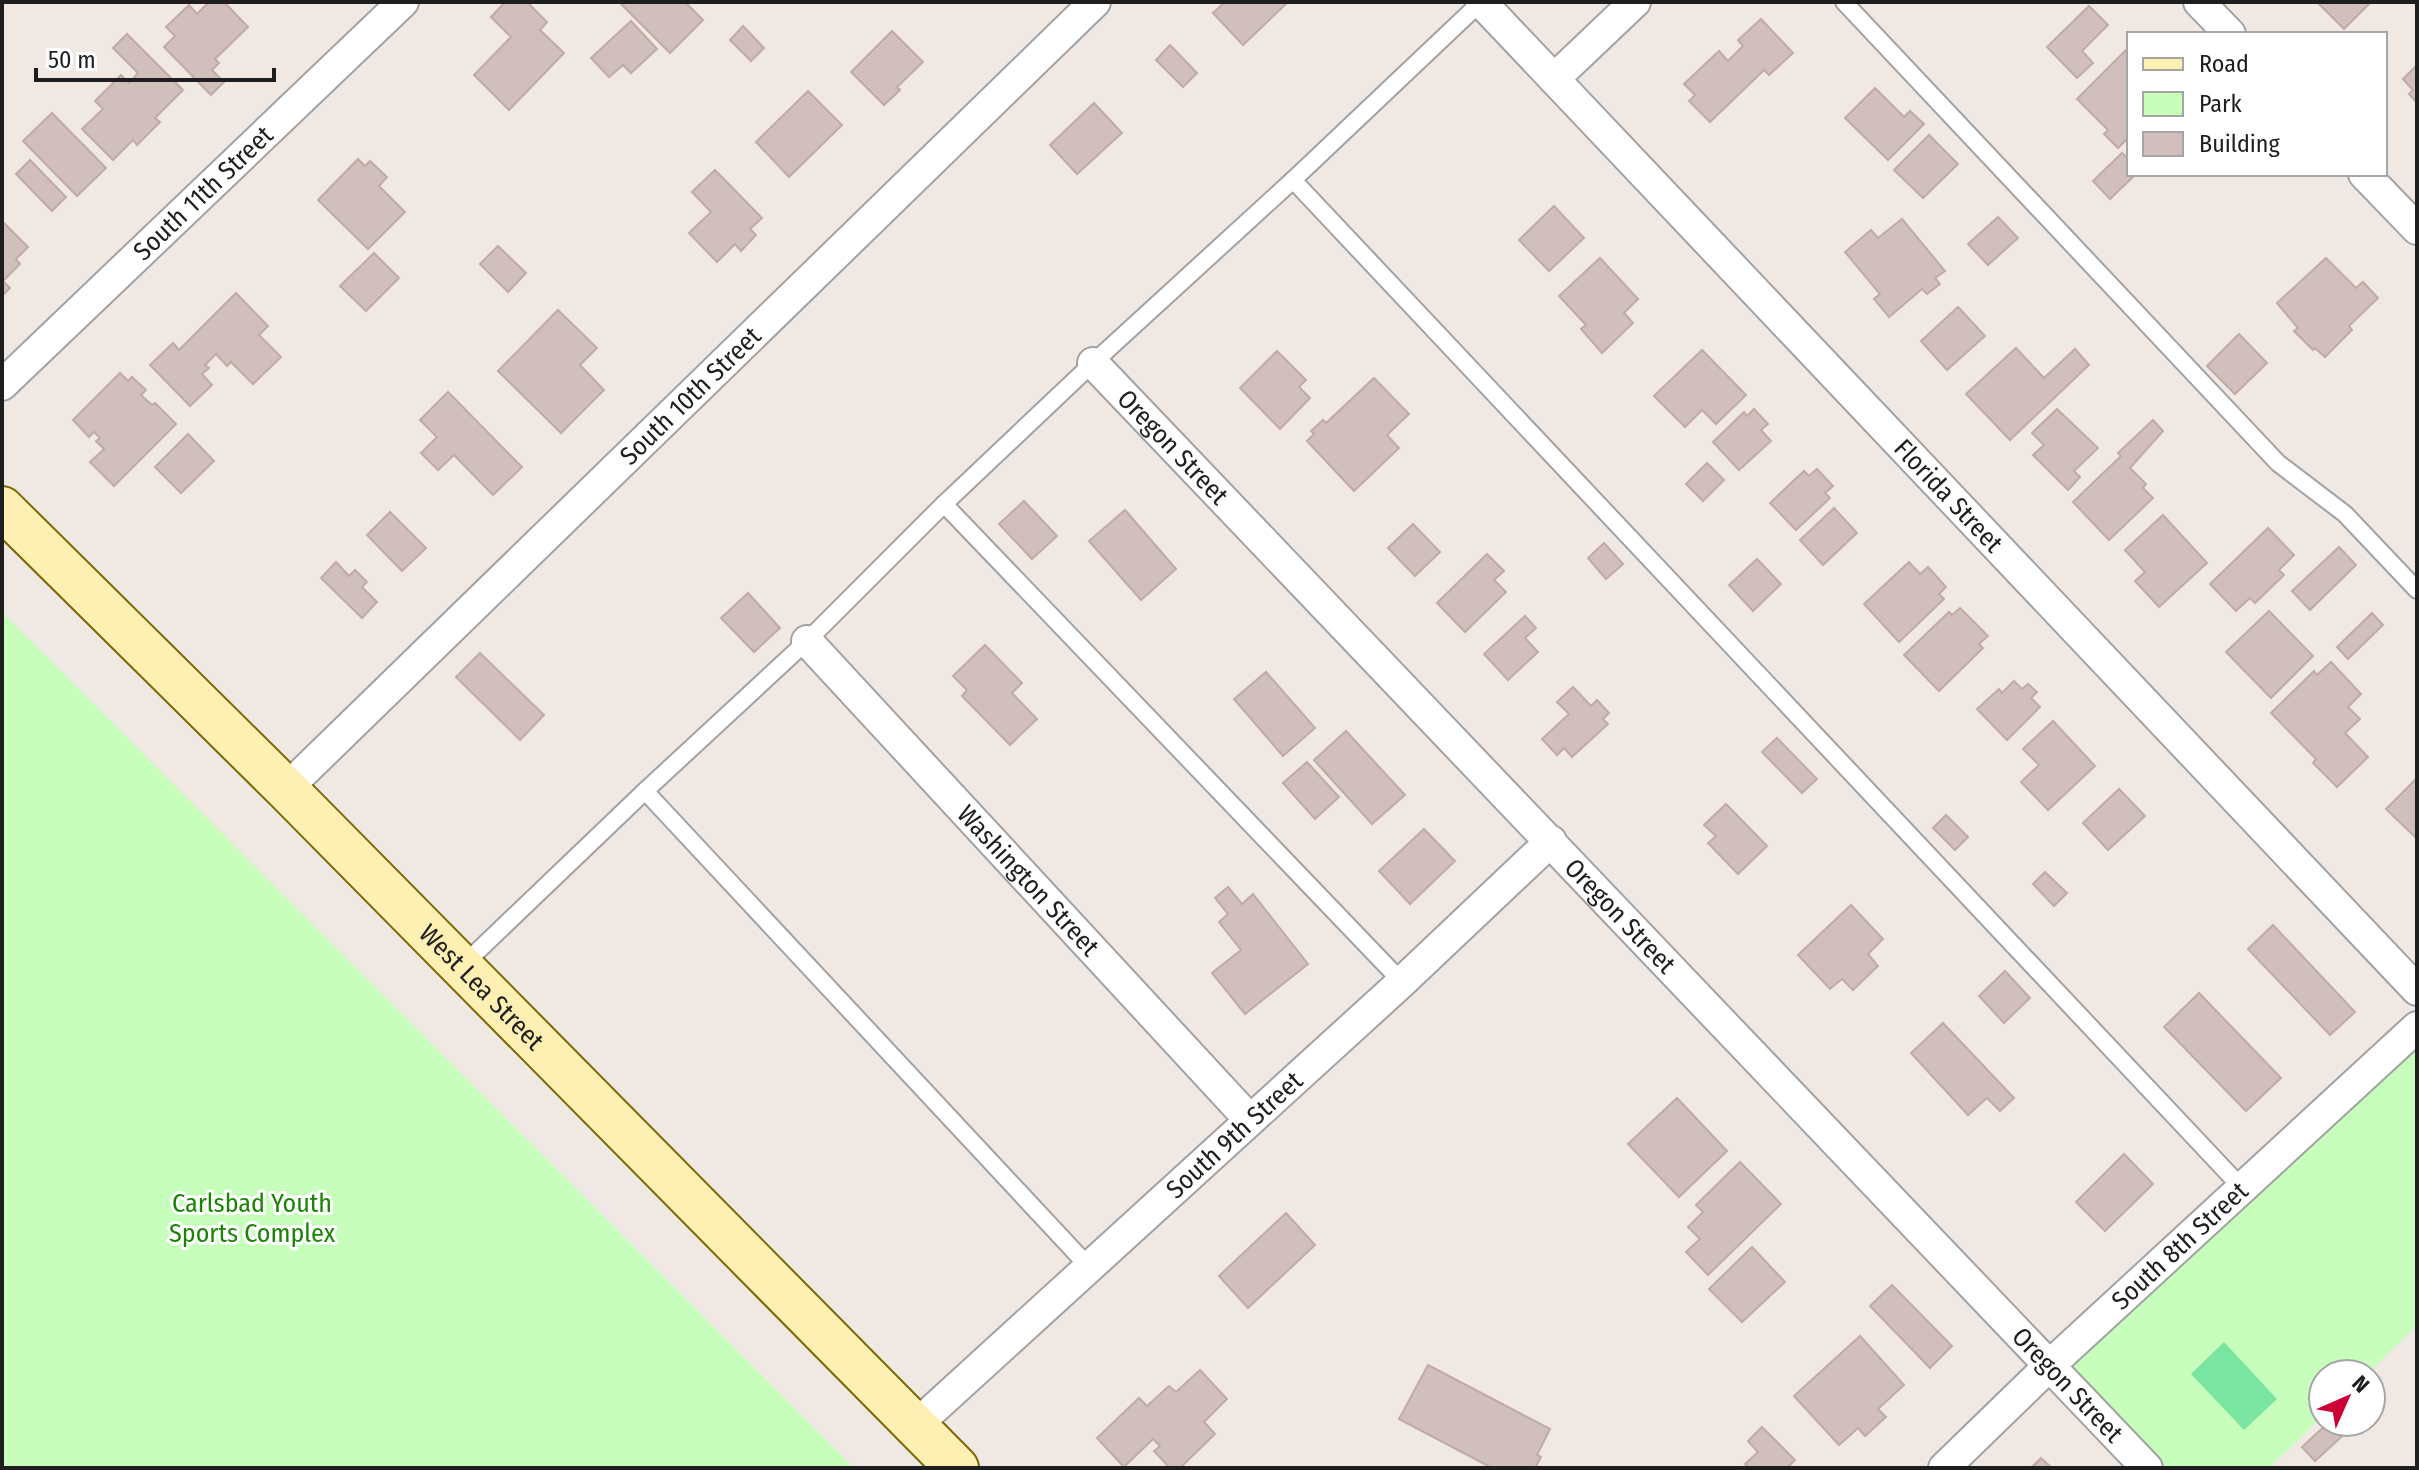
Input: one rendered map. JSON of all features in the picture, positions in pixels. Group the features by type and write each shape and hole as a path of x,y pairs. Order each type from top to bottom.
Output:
{"main road":[{"name":"West Lea Street","path":"2,508 286,789 957,1468"}],"street":[{"name":"South 11th Street","path":"2,385 403,2"},
{"name":"South 10th Street","path":"286,789 1095,2"},
{"name":"Florida Street","path":"1481,2 2417,990"},
{"path":"1554,79 1635,2"},
{"path":"2199,2 2228,32"},
{"path":"2366,176 2417,229"},
{"name":"Oregon Street","path":"1093,363 2147,1468"},
{"name":"Washington Street","path":"807,641 1250,1120"},
{"name":"South 9th Street","path":"915,1426 1402,982 1551,841"},
{"name":"South 8th Street","path":"1944,1468 2050,1365 2417,1027"}],"lane":[{"path":"461,967 807,641 944,504 1093,363 1481,2"},
{"path":"1844,2 2278,463 2345,514 2417,590"},
{"path":"1293,180 2242,1188"},
{"path":"944,504 1402,982"},
{"path":"645,791 1089,1267"}],"green space":[{"name":"Carlsbad Youth Sports Complex","path":"2,612 854,1468 2,1468"},
{"path":"2417,1027 2417,1325 2383,1358 2307,1358 2307,1431 2269,1468 2147,1468 2050,1365"},
{"path":"2224,1342 2277,1399 2244,1430 2191,1374"}],"building":[{"path":"209,2 224,2 248,27 215,59 219,63 212,70 224,82 211,95 164,47 175,36 166,27 189,5 197,14"},
{"path":"505,2 527,2 547,22 540,30 564,53 509,110 474,75 511,37 491,17"},
{"path":"619,2 685,2 703,20 670,53"},
{"path":"1225,2 1288,2 1243,45 1213,13"},
{"path":"2317,2 2371,2 2344,29"},
{"path":"2089,6 2108,25 2082,51 2093,63 2077,78 2047,47"},
{"path":"1761,19 1793,53 1769,75 1764,70 1710,122 1689,101 1695,95 1684,84 1719,51 1728,61 1743,46 1738,40"},
{"path":"631,21 657,49 631,73 623,65 609,77 591,58"},
{"path":"743,26 764,48 751,61 730,40"},
{"path":"892,31 923,62 897,87 900,90 884,105 851,72"},
{"path":"127,34 183,90 155,118 160,122 137,145 133,140 113,160 82,129 103,109 95,101 121,75 129,83 138,73 113,48"},
{"path":"1170,45 1197,73 1183,87 1156,60"},
{"path":"2127,49 2127,139 2118,148 2104,134 2108,130 2077,99"},
{"path":"2417,65 2417,103 2409,94 2413,90 2403,79"},
{"path":"1875,88 1904,117 1910,111 1924,124 1888,160 1845,118"},
{"path":"808,91 842,125 789,177 756,142"},
{"path":"1094,103 1122,133 1077,174 1050,145"},
{"path":"52,113 106,168 77,196 23,141"},
{"path":"1929,135 1958,164 1923,198 1894,170"},
{"path":"2122,153 2127,158 2127,176 2134,176 2110,199 2093,181"},
{"path":"358,159 365,166 370,161 387,177 379,186 405,212 368,249 318,200"},
{"path":"30,160 66,197 52,211 16,174"},
{"path":"715,170 762,218 750,229 756,235 741,251 735,244 717,262 689,233 711,212 692,192"},
{"path":"1554,206 1584,238 1549,271 1519,240"},
{"path":"1998,217 2018,238 1988,265 1968,244"},
{"path":"1902,219 1945,271 1935,278 1940,284 1927,294 1922,289 1889,317 1874,299 1880,294 1845,252 1871,230 1878,238"},
{"path":"2,221 28,247 16,259 20,264 3,281 10,288 2,296"},
{"path":"498,246 526,273 508,292 480,264"},
{"path":"374,253 399,278 366,311 340,286"},
{"path":"1600,258 1638,299 1624,313 1633,323 1602,353 1581,329 1586,325 1559,296"},
{"path":"2326,258 2356,288 2363,282 2378,298 2349,326 2352,330 2325,357 2294,331 2298,328 2277,303"},
{"path":"236,293 268,326 259,335 281,357 253,384 231,362 227,366 216,354 205,365 209,368 202,374 212,385 190,406 150,365 173,343 179,350"},
{"path":"1958,307 1985,336 1947,370 1921,341"},
{"path":"558,310 597,348 580,365 604,390 561,433 498,371"},
{"path":"2239,334 2267,363 2235,394 2207,366"},
{"path":"2016,348 2044,378 2075,349 2089,365 2010,440 1966,394"},
{"path":"1702,350 1746,395 1716,424 1702,410 1685,427 1654,396"},
{"path":"1277,351 1306,380 1299,387 1310,398 1280,429 1240,388"},
{"path":"120,373 128,381 132,377 146,390 141,395 152,405 155,403 176,424 114,486 90,462 104,449 96,441 100,438 94,432 89,437 73,420"},
{"path":"1374,378 1409,414 1387,435 1399,448 1354,491 1307,441 1314,434 1311,431 1323,420 1326,423"},
{"path":"448,392 522,467 493,495 454,455 438,470 421,453 437,437 420,420"},
{"path":"1754,409 1768,424 1761,430 1771,441 1739,470 1713,442 1744,412 1747,416"},
{"path":"2057,409 2098,448 2074,471 2080,477 2068,490 2033,455 2044,445 2032,433"},
{"path":"2153,420 2163,431 2130,468 2146,484 2143,488 2153,498 2109,540 2073,502"},
{"path":"188,434 214,461 181,493 155,467"},
{"path":"1707,463 1724,480 1703,501 1686,484"},
{"path":"1817,469 1833,486 1825,493 1830,498 1796,530 1770,503 1804,471 1809,476"},
{"path":"1024,501 1057,536 1032,559 999,524"},
{"path":"1834,508 1857,533 1823,565 1800,540"},
{"path":"1125,510 1176,569 1141,600 1089,541"},
{"path":"390,512 426,548 402,571 367,535"},
{"path":"2163,515 2207,563 2159,607 2135,581 2145,572 2125,550"},
{"path":"1413,524 1440,552 1415,576 1388,548"},
{"path":"2268,528 2294,555 2279,570 2284,575 2255,603 2250,598 2236,611 2210,584"},
{"path":"1604,543 1623,564 1606,579 1588,558"},
{"path":"2339,547 2356,565 2310,610 2292,591"},
{"path":"1487,554 1504,571 1494,580 1506,592 1465,632 1437,603"},
{"path":"1757,559 1781,584 1753,611 1729,585"},
{"path":"336,562 349,576 355,570 367,582 362,587 377,602 362,618 321,578"},
{"path":"1909,562 1920,574 1928,567 1946,587 1939,594 1944,599 1899,642 1864,604"},
{"path":"748,593 780,628 754,652 721,618"},
{"path":"1960,608 1988,636 1979,644 1983,648 1939,691 1904,655 1949,612 1952,615"},
{"path":"2269,611 2313,656 2271,698 2226,652"},
{"path":"2372,613 2383,625 2348,659 2337,647"},
{"path":"1525,616 1536,628 1525,638 1538,652 1508,680 1484,654"},
{"path":"985,645 1022,683 1012,693 1037,719 1010,745 962,696 967,690 953,676"},
{"path":"480,653 544,715 520,740 456,677"},
{"path":"2331,662 2361,694 2348,707 2360,719 2345,733 2368,757 2337,787 2313,763 2316,759 2271,713 2314,671 2317,675"},
{"path":"1266,672 1315,728 1283,756 1234,699"},
{"path":"2014,681 2022,689 2028,684 2037,692 2031,698 2040,707 2007,740 1977,709 1999,689 2002,693"},
{"path":"1573,687 1591,706 1597,700 1609,713 1603,719 1608,724 1572,757 1564,748 1557,755 1542,739 1569,714 1557,702"},
{"path":"2053,721 2095,766 2048,810 2021,782 2039,765 2023,749"},
{"path":"1346,731 1405,795 1372,824 1314,760"},
{"path":"1777,738 1817,779 1802,793 1762,752"},
{"path":"1307,762 1339,797 1315,819 1283,783"},
{"path":"2417,778 2417,839 2386,809"},
{"path":"2119,789 2145,816 2108,850 2083,823"},
{"path":"1726,804 1767,846 1738,874 1708,843 1716,836 1704,825"},
{"path":"1946,815 1968,837 1955,850 1933,828"},
{"path":"1424,829 1455,861 1410,904 1379,871"},
{"path":"2045,872 2067,893 2054,906 2033,884"},
{"path":"1228,887 1242,904 1253,894 1308,964 1245,1014 1212,973 1241,950 1219,922 1228,914 1215,898"},
{"path":"1851,905 1883,939 1868,954 1878,966 1853,990 1842,979 1830,989 1798,955"},
{"path":"2273,925 2355,1012 2330,1035 2248,949"},
{"path":"2005,971 2030,998 2004,1023 1979,996"},
{"path":"2199,993 2281,1078 2246,1111 2164,1027"},
{"path":"1943,1023 2014,1098 2000,1111 1987,1098 1968,1115 1911,1053"},
{"path":"1677,1098 1727,1151 1679,1197 1628,1144"},
{"path":"2124,1154 2153,1184 2105,1231 2076,1202"},
{"path":"1740,1162 1781,1204 1708,1275 1686,1252 1700,1239 1688,1227 1703,1212 1696,1205"},
{"path":"1286,1213 1315,1245 1248,1308 1219,1276"},
{"path":"1752,1247 1785,1282 1742,1322 1709,1289"},
{"path":"1892,1285 1952,1346 1930,1368 1870,1306"},
{"path":"1860,1336 1904,1385 1878,1409 1886,1417 1865,1436 1858,1428 1839,1445 1794,1396"},
{"path":"1428,1365 1550,1429 1537,1455 1541,1457 1535,1468 1492,1468 1399,1419"},
{"path":"1200,1370 1227,1399 1204,1422 1215,1434 1180,1468 1170,1468 1154,1451 1160,1446 1153,1439 1124,1467 1097,1438 1139,1398 1147,1406 1169,1386 1176,1392"},
{"path":"1762,1427 1795,1460 1787,1468 1749,1468 1745,1464 1758,1452 1748,1441"},
{"path":"2312,1438 2340,1438 2315,1461 2302,1447"},
{"path":"2041,1458 2052,1468 2031,1468"}]}
